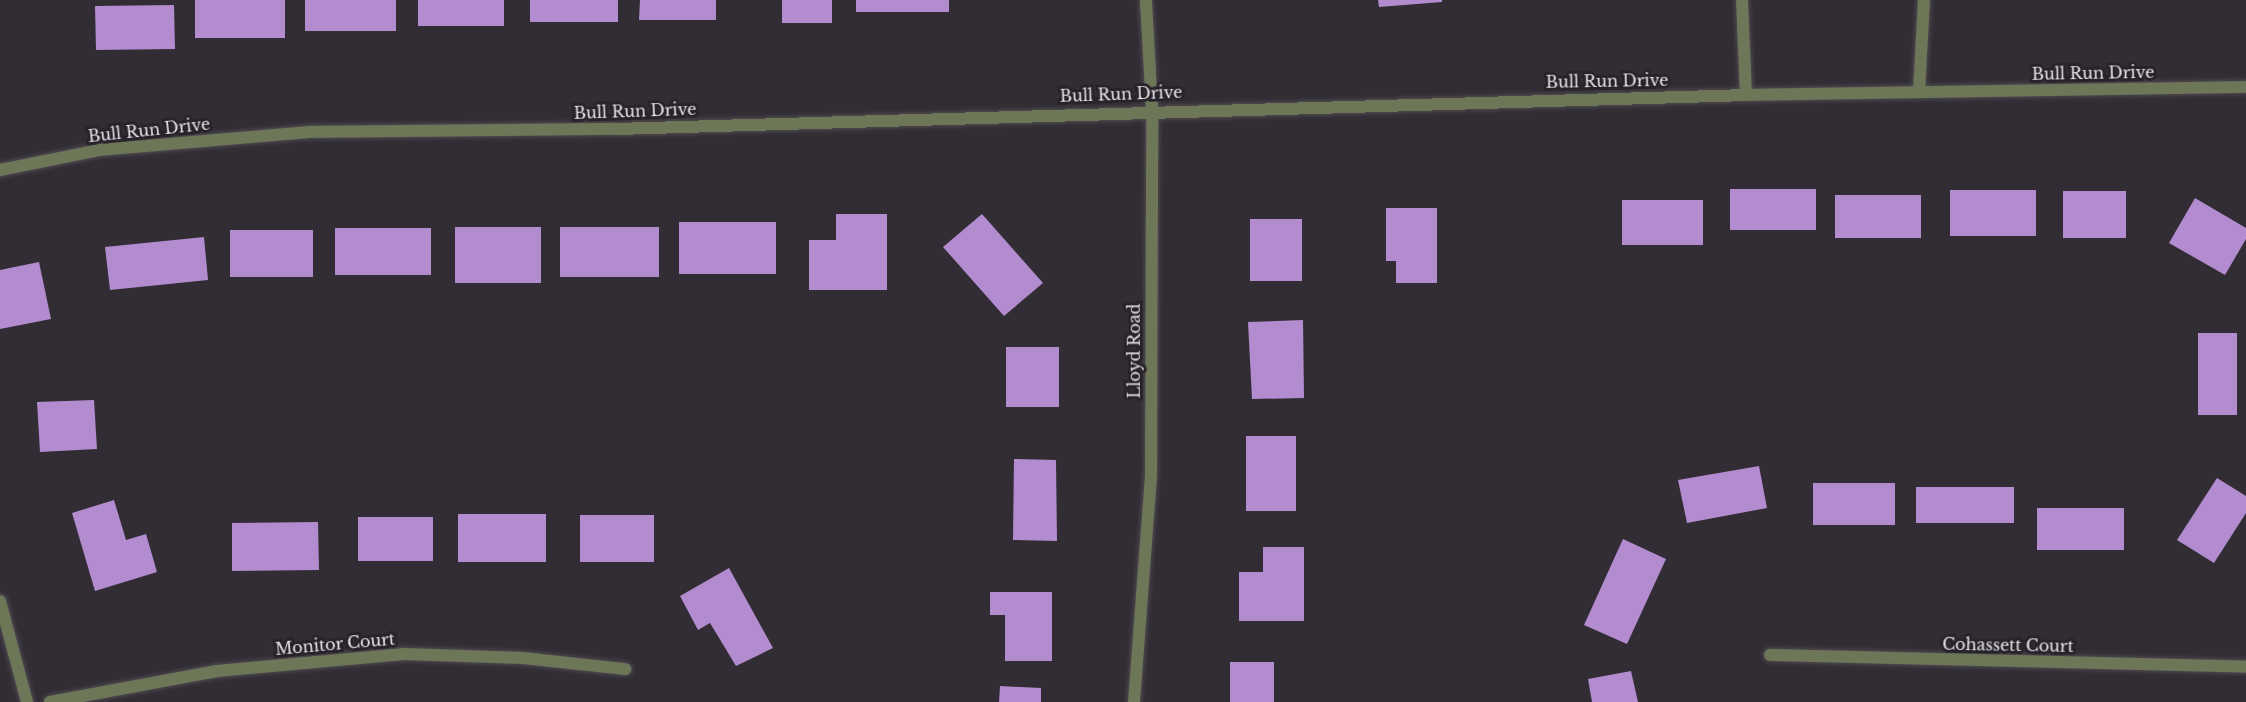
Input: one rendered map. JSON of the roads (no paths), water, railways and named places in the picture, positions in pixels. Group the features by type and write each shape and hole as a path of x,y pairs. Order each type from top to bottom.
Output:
{"street":[{"name":"Lloyd Road","path":"1134,702 1151,475 1152,109 1146,0"},
{"path":"1742,0 1746,94"},
{"path":"1919,92 1924,0"},
{"name":"Bull Run Drive","path":"0,170 99,150 309,132 628,128 1152,109 1746,94 2246,87"},
{"path":"0,601 27,702"},
{"name":"Monitor Court","path":"50,702 217,671 404,654 523,658 625,669"},
{"name":"Cohassett Court","path":"1770,655 2246,667"}]}
